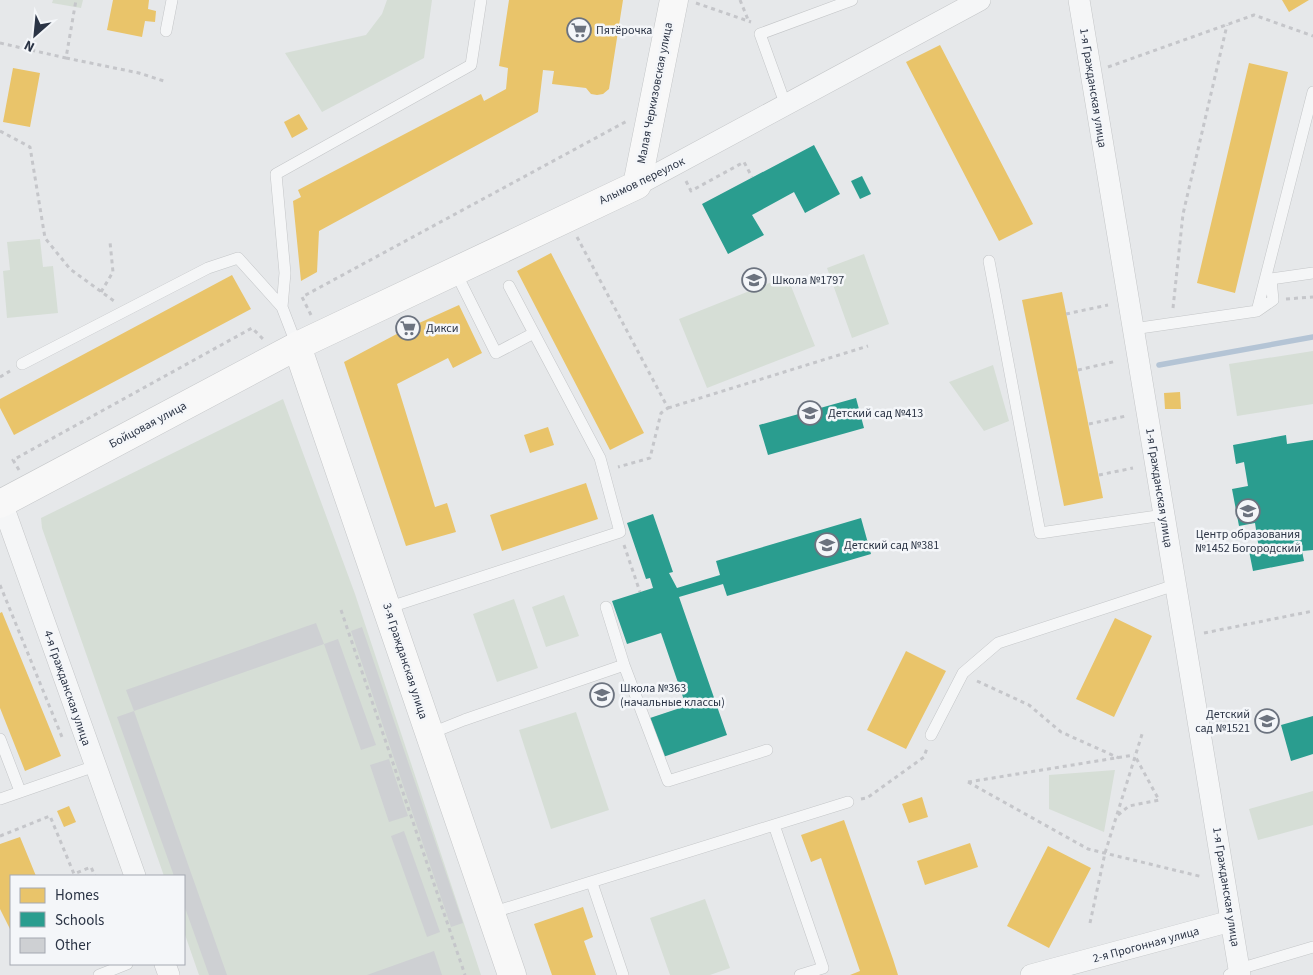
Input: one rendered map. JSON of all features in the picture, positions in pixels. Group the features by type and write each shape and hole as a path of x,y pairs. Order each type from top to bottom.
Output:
{"street":[{"name":"Малая Черкизовская улица","path":"637,186 674,0"},
{"name":"Алымов переулок","path":"297,346 637,186 980,0"},
{"name":"1-я Гражданская улица","path":"1078,0 1231,921 1236,973"},
{"name":"Бойцовая улица","path":"1,502 297,346"},
{"name":"3-я Гражданская улица","path":"297,346 512,975"},
{"name":"4-я Гражданская улица","path":"1,502 86,769 135,875"},
{"name":"2-я Прогонная улица","path":"1031,975 1231,921"}],"lane":[{"path":"166,31 172,0"},
{"path":"282,307 285,273 276,174 471,65 482,0"},
{"path":"786,106 760,34 852,0"},
{"path":"1257,311 1313,92"},
{"path":"22,364 208,268 238,258 282,307 297,346"},
{"path":"989,262 1040,533 1164,515"},
{"path":"455,271 496,352 534,332"},
{"path":"1133,330 1257,311 1273,300 1271,279 1313,273"},
{"path":"387,608 620,532 600,458 509,286"},
{"path":"931,735 963,673 998,643 1175,585"},
{"path":"606,607 624,665 668,781 767,750"},
{"path":"429,734 464,720 624,665"},
{"path":"0,739 20,791"},
{"path":"0,799 86,769"},
{"path":"491,913 848,802"},
{"path":"774,826 822,968 800,975"},
{"path":"592,883 623,975"},
{"path":"1236,973 1313,947"},
{"path":"98,975 124,965"}],"path":[{"path":"66,58 76,0"},
{"path":"689,0 749,22 757,19"},
{"path":"740,0 749,22"},
{"path":"1090,73 1254,15 1313,36"},
{"path":"1171,324 1183,214 1226,25"},
{"path":"0,43 138,73 167,82"},
{"path":"313,318 302,296 628,120"},
{"path":"0,130 30,147 45,238 70,269 126,310"},
{"path":"685,181 691,191 744,162 752,177"},
{"path":"574,232 668,408"},
{"path":"101,292 113,272 110,242"},
{"path":"1273,300 1313,297"},
{"path":"1066,314 1108,305"},
{"path":"19,470 13,460 252,328 265,340"},
{"path":"604,471 650,458 661,413 668,408 868,346"},
{"path":"1078,370 1117,361"},
{"path":"1089,424 1126,416"},
{"path":"1099,475 1133,468"},
{"path":"620,532 640,592"},
{"path":"0,584 86,769"},
{"path":"341,610 465,975"},
{"path":"1201,627 1204,633 1313,611"},
{"path":"963,673 1028,705 1061,732 1119,758"},
{"path":"1090,924 1105,853 1143,731"},
{"path":"867,798 924,757 931,735"},
{"path":"1134,755 968,782 1088,849 1209,879"},
{"path":"1116,816 1129,806 1159,800 1134,755"},
{"path":"0,836 50,816 74,874 91,867 95,875"}],"shaded area":[{"path":"53,0 83,0 81,8 52,3"},
{"path":"387,0 432,0 424,58 322,112 285,53 366,35 382,14"},
{"path":"40,239 43,267 53,266 58,313 7,318 3,271 10,270 7,242"},
{"path":"864,254 889,324 852,338 827,268"},
{"path":"787,276 815,346 707,388 679,319"},
{"path":"1313,351 1313,404 1237,416 1229,364"},
{"path":"993,365 1009,421 984,431 949,382"},
{"path":"283,399 355,594 481,975 199,975 185,935 185,875 164,875 42,528 41,518"},
{"path":"564,595 579,636 546,647 532,607"},
{"path":"514,599 538,668 497,682 473,614"},
{"path":"576,712 609,810 551,829 519,730"},
{"path":"1115,770 1104,832 1049,809 1049,775"},
{"path":"1313,791 1313,825 1258,840 1249,809"},
{"path":"705,899 730,968 710,975 670,975 650,918"}],"building: Homes":[{"path":"113,0 149,0 148,9 156,11 155,22 145,21 142,37 107,30"},
{"path":"509,0 623,0 609,89 603,94 597,95 591,94 586,88 552,84 554,71 543,70 538,112 319,231 317,272 301,281 293,201 301,197 298,190 481,94 484,101 506,89 508,68 499,66"},
{"path":"1282,0 1309,0 1289,12"},
{"path":"940,45 1033,224 999,241 906,62"},
{"path":"1249,63 1288,72 1235,293 1197,283"},
{"path":"13,68 40,73 30,127 3,122"},
{"path":"299,114 308,129 292,138 284,122"},
{"path":"551,253 644,433 610,450 517,271"},
{"path":"232,275 251,309 14,435 0,408 0,399"},
{"path":"1062,292 1103,498 1064,506 1022,300"},
{"path":"459,305 482,353 453,368 448,358 397,384 435,507 447,503 456,532 406,546 344,362 408,328"},
{"path":"1180,392 1181,409 1165,409 1164,393"},
{"path":"548,427 554,445 530,453 524,435"},
{"path":"586,483 598,519 502,551 490,515"},
{"path":"2,612 61,756 25,771 0,708 0,613"},
{"path":"1115,618 1152,636 1114,717 1076,699"},
{"path":"906,651 946,671 906,749 867,730"},
{"path":"922,797 928,817 909,823 902,804"},
{"path":"69,806 76,822 64,827 57,811"},
{"path":"844,820 898,975 850,975 860,971 821,858 811,862 801,835"},
{"path":"20,837 36,875 10,875 10,929 0,909 0,844"},
{"path":"970,843 978,867 925,885 917,861"},
{"path":"1048,846 1091,868 1049,948 1007,926"},
{"path":"583,907 593,937 584,941 596,975 552,975 534,924"}],"building: Schools":[{"path":"814,145 840,194 805,213 794,192 752,215 764,235 728,254 702,204"},
{"path":"862,176 871,194 860,199 851,181"},
{"path":"856,398 864,428 768,455 759,425"},
{"path":"1286,435 1287,444 1313,440 1313,550 1302,551 1304,561 1253,571 1249,551 1259,549 1255,523 1239,526 1232,489 1248,486 1244,462 1236,464 1233,445"},
{"path":"653,514 673,572 669,573 677,588 720,575 716,561 861,518 871,554 727,596 723,584 679,597 727,735 663,757 650,718 686,706 661,633 627,644 612,601 653,588 650,578 646,579 627,523"},
{"path":"1313,716 1313,754 1291,761 1281,725"}],"building: Other":[{"path":"316,623 324,644 134,711 126,690"},
{"path":"362,627 463,923 451,927 351,631"},
{"path":"338,639 376,745 361,750 324,644"},
{"path":"134,711 227,975 209,975 185,908 185,875 174,875 117,717"},
{"path":"389,759 408,816 389,822 370,765"},
{"path":"404,831 440,932 427,937 391,836"},
{"path":"434,951 442,975 367,975"}],"waterway":[{"path":"1159,365 1313,337"}],"place":[{"name":"Пятёрочка","path":"579,30"},
{"name":"Школа №1797","path":"754,280"},
{"name":"Дикси","path":"408,328"},
{"name":"Детский сад №413","path":"810,413"},
{"name":"Центр образования №1452 Богородский","path":"1248,511"},
{"name":"Детский сад №381","path":"827,545"},
{"name":"Школа №363 (начальные классы)","path":"602,695"},
{"name":"Детский сад №1521","path":"1267,721"}]}
